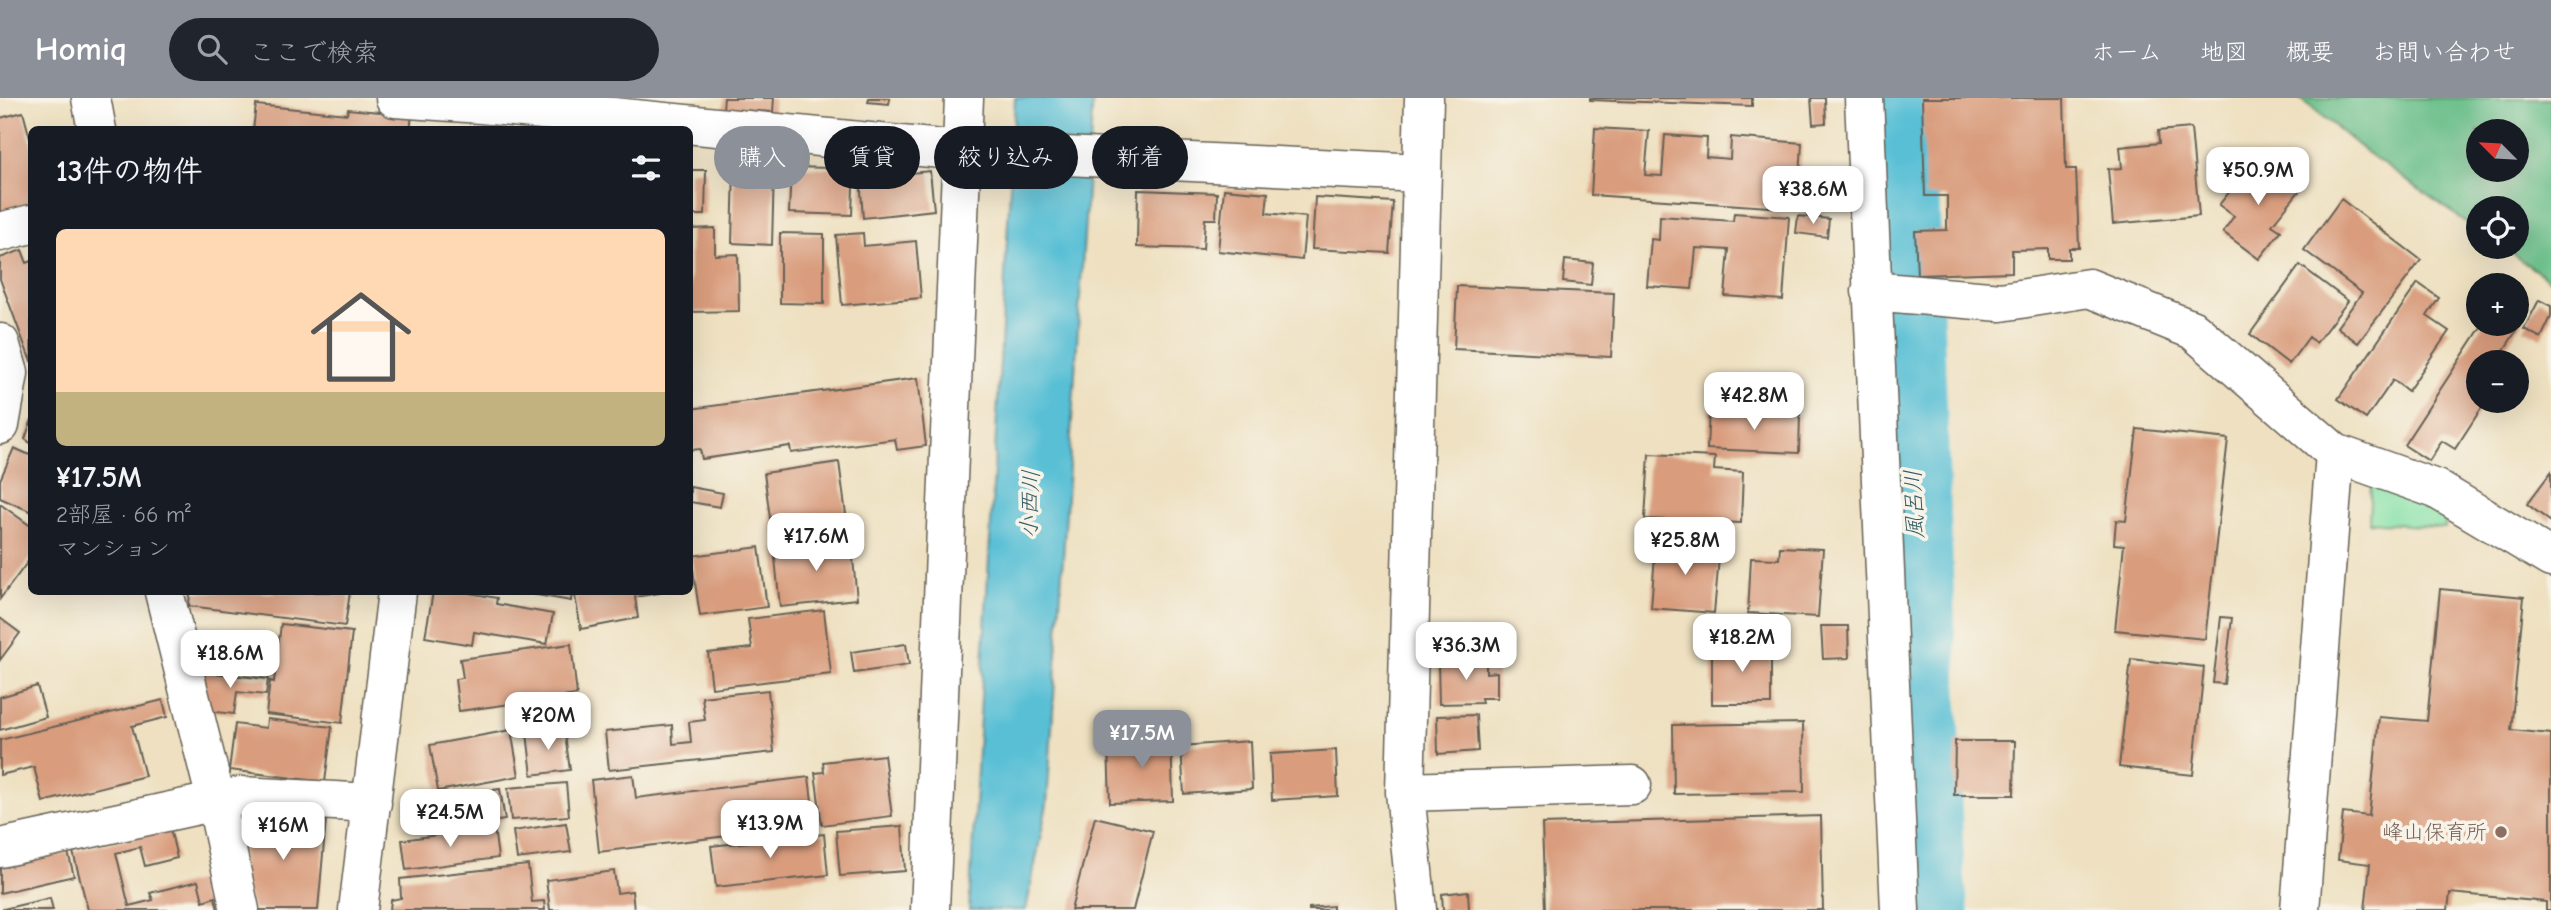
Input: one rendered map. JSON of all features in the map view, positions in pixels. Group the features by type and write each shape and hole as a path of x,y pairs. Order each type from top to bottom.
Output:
{"street":[{"path":"91,98 95,126"},
{"path":"395,98 453,110 652,126"},
{"path":"963,126 964,98"},
{"path":"1417,910 1405,792 1424,98"},
{"path":"1864,98 1900,910"},
{"path":"693,129 934,149"},
{"path":"1078,156 1421,173"},
{"path":"930,910 960,189"},
{"path":"0,232 28,225"},
{"path":"1871,291 2000,302 2089,288 2193,330 2335,453 2436,489 2551,558"},
{"path":"0,343 9,373 0,425"},
{"path":"2300,910 2335,453"},
{"path":"165,595 216,800 240,910"},
{"path":"358,910 397,595"},
{"path":"1405,792 1632,785"},
{"path":"0,848 240,796 372,803"}],"green space":[{"path":"2300,98 2551,98 2551,281 2519,259 2529,259 2529,196 2466,196 2466,222 2367,153"},
{"path":"2371,483 2446,510 2445,528 2369,522"}],"water":[{"name":"小西川","path":"1015,98 1093,98 1047,804 1026,910 969,910 1010,189 1078,189 1078,126 1013,126"}],"building":[{"path":"724,98 774,98 773,112 723,109"},
{"path":"869,98 890,98 889,104 868,102"},
{"path":"1752,98 1752,106 1590,100"},
{"path":"1811,98 1825,98 1826,123 1813,124"},
{"path":"1922,98 2064,98 2066,169 2076,169 2079,248 2069,248 2069,259 2048,259 2048,249 2012,250 2012,272 1917,275 1915,231 1947,230 1947,196 1925,196"},
{"path":"256,105 347,114 348,109 412,115 411,126 253,126"},
{"path":"23,112 28,131 28,208 0,216 0,118"},
{"path":"1595,128 1649,131 1645,175 1662,176 1665,135 1707,138 1706,157 1730,159 1731,137 1802,143 1798,209 1591,195"},
{"path":"2191,128 2199,216 2113,224 2108,169 2122,168 2120,147 2159,143 2158,131"},
{"path":"2258,156 2300,190 2272,225 2281,231 2259,259 2223,232 2234,216 2219,205"},
{"path":"810,167 824,168 824,189 853,189 852,215 789,213 790,189 810,189"},
{"path":"693,170 706,170 705,215 693,215"},
{"path":"930,171 934,210 863,218 861,189 920,189 920,172"},
{"path":"733,189 773,189 772,245 732,243"},
{"path":"1224,189 1268,193 1266,213 1306,217 1302,260 1218,251"},
{"path":"1138,190 1217,193 1216,219 1205,219 1203,249 1137,247"},
{"path":"1315,197 1393,202 1389,253 1312,249"},
{"path":"2341,199 2421,260 2358,343 2337,327 2362,293 2304,250"},
{"path":"1734,213 1789,217 1783,300 1725,296 1729,250 1696,248 1692,289 1647,286 1651,239 1659,240 1660,216 1733,221"},
{"path":"1798,216 1829,219 1827,237 1796,233"},
{"path":"715,228 715,255 738,254 739,311 693,312 693,229"},
{"path":"780,233 824,234 824,304 780,303"},
{"path":"863,233 864,246 916,241 921,298 842,305 836,235"},
{"path":"22,250 28,263 28,354 0,279 0,258"},
{"path":"1565,260 1593,263 1591,285 1563,282"},
{"path":"2300,265 2348,301 2316,343 2309,337 2289,364 2250,334"},
{"path":"2418,283 2439,298 2427,316 2449,331 2408,391 2393,380 2366,419 2338,399"},
{"path":"1457,286 1614,293 1611,357 1454,349"},
{"path":"2539,300 2551,306 2551,317 2541,338 2529,332 2529,319"},
{"path":"2475,336 2513,336 2504,350 2466,350"},
{"path":"2466,350 2466,413 2478,413 2455,449 2442,441 2429,461 2404,445"},
{"path":"918,378 926,446 897,450 895,439 791,453 790,446 702,459 700,449 693,450 693,409"},
{"path":"1709,410 1800,415 1799,453 1707,449"},
{"path":"2137,429 2228,439 2205,639 2115,630 2124,545 2114,544 2116,520 2126,521"},
{"path":"14,448 28,454 28,510 0,498 0,480"},
{"path":"1649,454 1715,457 1714,470 1743,472 1741,523 1645,519"},
{"path":"839,462 847,522 772,533 764,473"},
{"path":"2551,472 2551,522 2527,504"},
{"path":"693,488 723,493 720,507 693,502"},
{"path":"0,504 28,524 28,561 0,599"},
{"path":"851,539 857,599 780,607 774,548"},
{"path":"1656,541 1720,547 1714,613 1651,608"},
{"path":"759,547 767,607 700,616 693,556"},
{"path":"1780,547 1823,549 1818,617 1748,613 1751,558 1779,559"},
{"path":"2440,589 2524,597 2511,730 2551,734 2551,910 2546,910 2546,902 2450,893 2448,910 2365,910 2370,864 2338,860 2343,813 2369,816 2379,717 2427,721"},
{"path":"190,595 350,595 345,626 189,606"},
{"path":"432,595 480,595 497,598 496,604 553,614 547,644 474,632 472,645 425,637"},
{"path":"537,595 572,595 571,601"},
{"path":"648,595 635,597 638,618 581,629 575,596"},
{"path":"824,610 831,674 712,688 708,653 752,648 748,619"},
{"path":"2221,617 2232,618 2224,684 2213,683"},
{"path":"0,618 20,633 0,660"},
{"path":"281,624 352,632 342,723 266,714 270,681 274,682"},
{"path":"1821,626 1848,626 1849,658 1823,659"},
{"path":"571,644 577,695 459,711 455,679 463,678 460,659"},
{"path":"906,644 909,665 854,673 851,652"},
{"path":"1771,644 1771,704 1712,704 1712,645"},
{"path":"2131,659 2204,667 2193,775 2119,767"},
{"path":"1486,660 1486,673 1497,672 1497,698 1481,698 1482,703 1439,704 1438,661"},
{"path":"202,672 268,679 266,695 237,692 234,714 208,711"},
{"path":"37,686 46,717 0,730 0,697"},
{"path":"768,690 774,752 609,770 605,732 672,725 673,744 691,742 689,722 705,720 702,697"},
{"path":"163,700 167,717 132,726 145,776 43,802 34,767 0,775 0,740"},
{"path":"1476,715 1478,751 1438,754 1437,716"},
{"path":"267,719 332,727 325,782 229,770 235,724 266,728"},
{"path":"1803,723 1804,792 1674,794 1673,725"},
{"path":"564,728 570,770 532,775 527,733"},
{"path":"511,730 519,776 438,791 430,745"},
{"path":"1171,733 1173,801 1110,803 1108,745 1129,744 1129,735"},
{"path":"1250,741 1252,789 1184,794 1181,746"},
{"path":"1955,741 2015,741 2014,795 1954,795"},
{"path":"1336,750 1338,796 1272,800 1270,754"},
{"path":"884,755 892,816 822,825 815,773 824,772 823,762"},
{"path":"633,775 636,798 809,777 815,825 599,852 591,780"},
{"path":"566,783 569,816 511,820 508,788"},
{"path":"500,789 505,820 420,832 415,802"},
{"path":"247,814 326,820 318,910 253,910 241,869"},
{"path":"1821,816 1823,910 1545,910 1542,824"},
{"path":"1095,817 1153,831 1133,910 1071,910"},
{"path":"566,823 571,852 517,859 513,831"},
{"path":"902,826 905,871 840,876 836,831"},
{"path":"494,827 498,858 406,870 402,840"},
{"path":"170,828 177,858 145,866 140,847 116,853 129,906 153,900 150,893 198,881 203,901 215,897 218,910 88,910 73,852"},
{"path":"824,834 828,875 716,887 711,846"},
{"path":"68,852 74,876 0,893 0,868"},
{"path":"528,865 532,902 544,901 545,910 390,910 391,900 401,898 400,879"},
{"path":"614,871 617,893 632,891 634,910 550,910 546,880"},
{"path":"1468,891 1469,910 1443,910 1442,894"},
{"path":"50,898 53,910 3,909"},
{"path":"1333,906 1333,910 1309,910 1309,908"}],"waterway":[{"name":"風呂川","path":"1898,98 1927,878 1931,910"}],"place":[{"name":"峰山保育所","path":"2501,832"}]}
